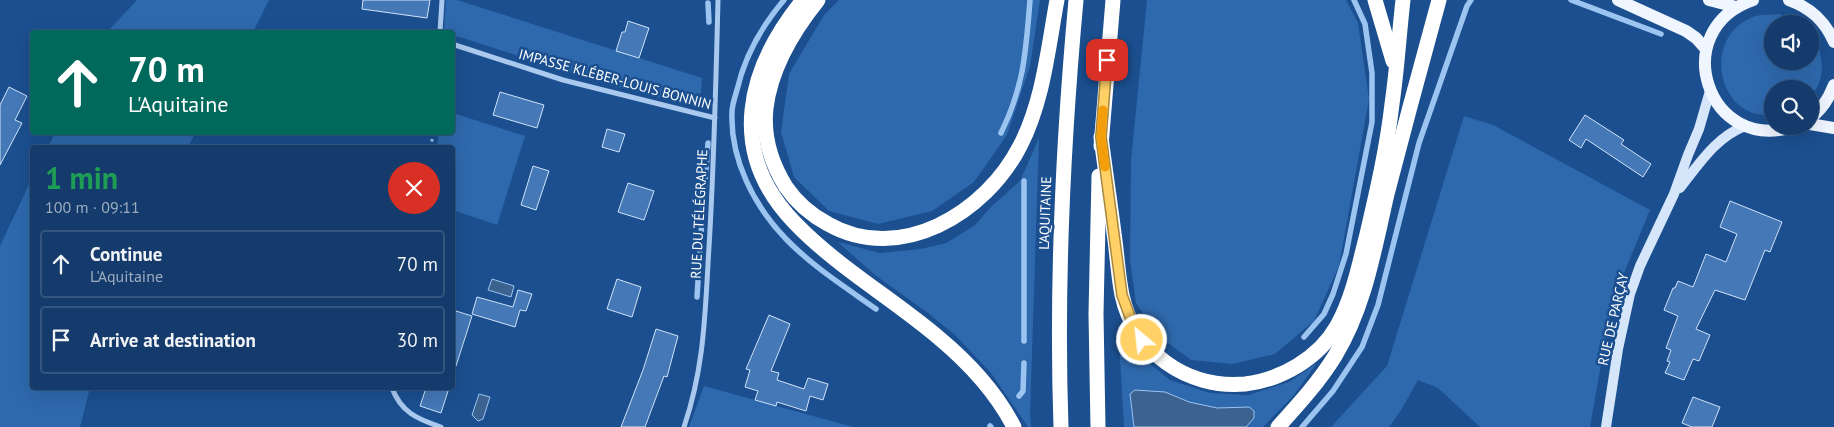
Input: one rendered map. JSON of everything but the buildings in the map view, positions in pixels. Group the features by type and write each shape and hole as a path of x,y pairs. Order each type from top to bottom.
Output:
{"highway":[{"path":"803,0 771,46 756,86 751,127 752,141 768,187 779,205 808,236 916,320 961,358 983,380 1003,406 1014,427"},
{"path":"818,0 783,53 775,73 766,108 765,127 768,145 781,179 804,208 835,229 852,235 886,239 922,232 940,226 957,216 985,194 1010,164 1021,145 1036,104 1043,79 1057,0"},
{"name":"L'AQUITAINE","path":"1061,427 1060,232 1068,93 1076,0"},
{"path":"1098,427 1096,250 1101,137 1113,0"},
{"path":"1376,0 1395,68"},
{"path":"1101,137 1122,295 1133,325 1142,340 1159,358 1174,368 1193,378 1212,383 1233,385 1252,383 1289,370 1314,353 1326,342 1337,326 1355,281 1375,198 1393,103 1403,0"},
{"path":"1278,427 1317,382 1335,356 1357,311 1366,285 1397,156 1439,0"}],"main road":[{"path":"1618,0 1686,31 1706,49"},
{"path":"1709,0 1736,8"},
{"path":"1752,0 1736,8 1720,21 1709,39 1704,70 1710,90 1720,108 1745,126 1764,131"},
{"path":"1795,1 1817,16 1827,28 1834,42"},
{"path":"1819,110 1829,97 1834,85"},
{"path":"1819,126 1834,128"}],"street":[{"path":"440,30 442,0"},
{"name":"RUE DU TÉLÉGRAPHE","path":"684,427 698,379 703,345 715,118 718,0"},
{"name":"IMPASSE KLÉBER-LOUIS BONNIN","path":"455,45 563,80 715,118"},
{"name":"RUE DE PARÇAY","path":"1606,427 1618,349 1630,294 1640,266 1674,194 1699,129 1710,90"},
{"name":"RUE DE PARÇAY","path":"1674,194 1719,142 1730,133 1745,126"},
{"path":"393,390 397,401 412,416 441,427"}],"shaded area":[{"path":"137,0 269,0 254,30 109,30"},
{"path":"446,0 457,0 702,78 701,93 692,99 677,100 655,97 600,82 455,36 455,30 444,29"},
{"path":"839,0 1040,0 1030,66 1007,135 974,182 932,211 878,224 829,211 794,177 781,132 789,74 824,15"},
{"path":"1147,0 1346,0 1358,23 1369,99 1339,266 1314,321 1275,354 1232,364 1191,360 1157,335 1136,303 1130,260 1131,160"},
{"path":"1779,14 1781,15 1764,15 1764,70 1819,70 1819,50 1822,64 1819,83 1819,80 1764,80 1764,114 1753,113 1738,104 1728,91 1722,74 1722,57 1727,40 1738,26 1761,15"},
{"path":"455,114 525,136 497,225 455,211 455,145 437,145 439,135 455,135"},
{"path":"1464,116 1493,125 1650,210 1612,302 1590,427 1480,427 1438,388 1418,380 1389,427 1331,427 1387,366"},
{"path":"54,135 194,135 189,145 49,145"},
{"path":"1039,138 1031,427 1028,427 991,373 955,335 875,275 838,242 880,253 921,249 946,243 974,226 991,207 1020,181"},
{"path":"30,182 30,390 89,390 80,427 0,427 0,246"},
{"path":"492,279 514,286 511,297 488,290"},
{"path":"1118,325 1139,355 1170,380 1210,393 1248,395 1289,382 1317,363 1294,395 1263,427 1124,427"},
{"path":"704,386 853,427 689,427"},
{"path":"1135,390 1165,392 1189,402 1217,408 1249,407 1254,411 1254,418 1246,427 1134,427 1130,394"},
{"path":"479,394 490,397 483,419 478,421 472,415"}],"waterway":[{"path":"784,0 755,42 740,77 732,112 732,130 740,164 754,197 774,226 786,239 818,267 876,309"},
{"path":"1001,133 1015,100 1023,68 1030,0"},
{"path":"1304,337 1324,314 1333,294 1346,254 1372,122 1372,73 1365,24 1354,0"},
{"path":"1302,427 1333,391 1362,347 1378,305 1419,143 1467,6 1471,0"},
{"path":"1571,0 1661,34"},
{"path":"708,3 709,22"},
{"path":"701,233 708,143"},
{"path":"1024,181 1024,341"},
{"path":"697,297 700,250"},
{"path":"1019,396 1023,391 1024,363"}],"slow traffic":[{"path":"1103,110 1101,137 1105,167"}],"route":[{"path":"1107,60 1101,137 1122,295 1133,325 1142,340"}]}
